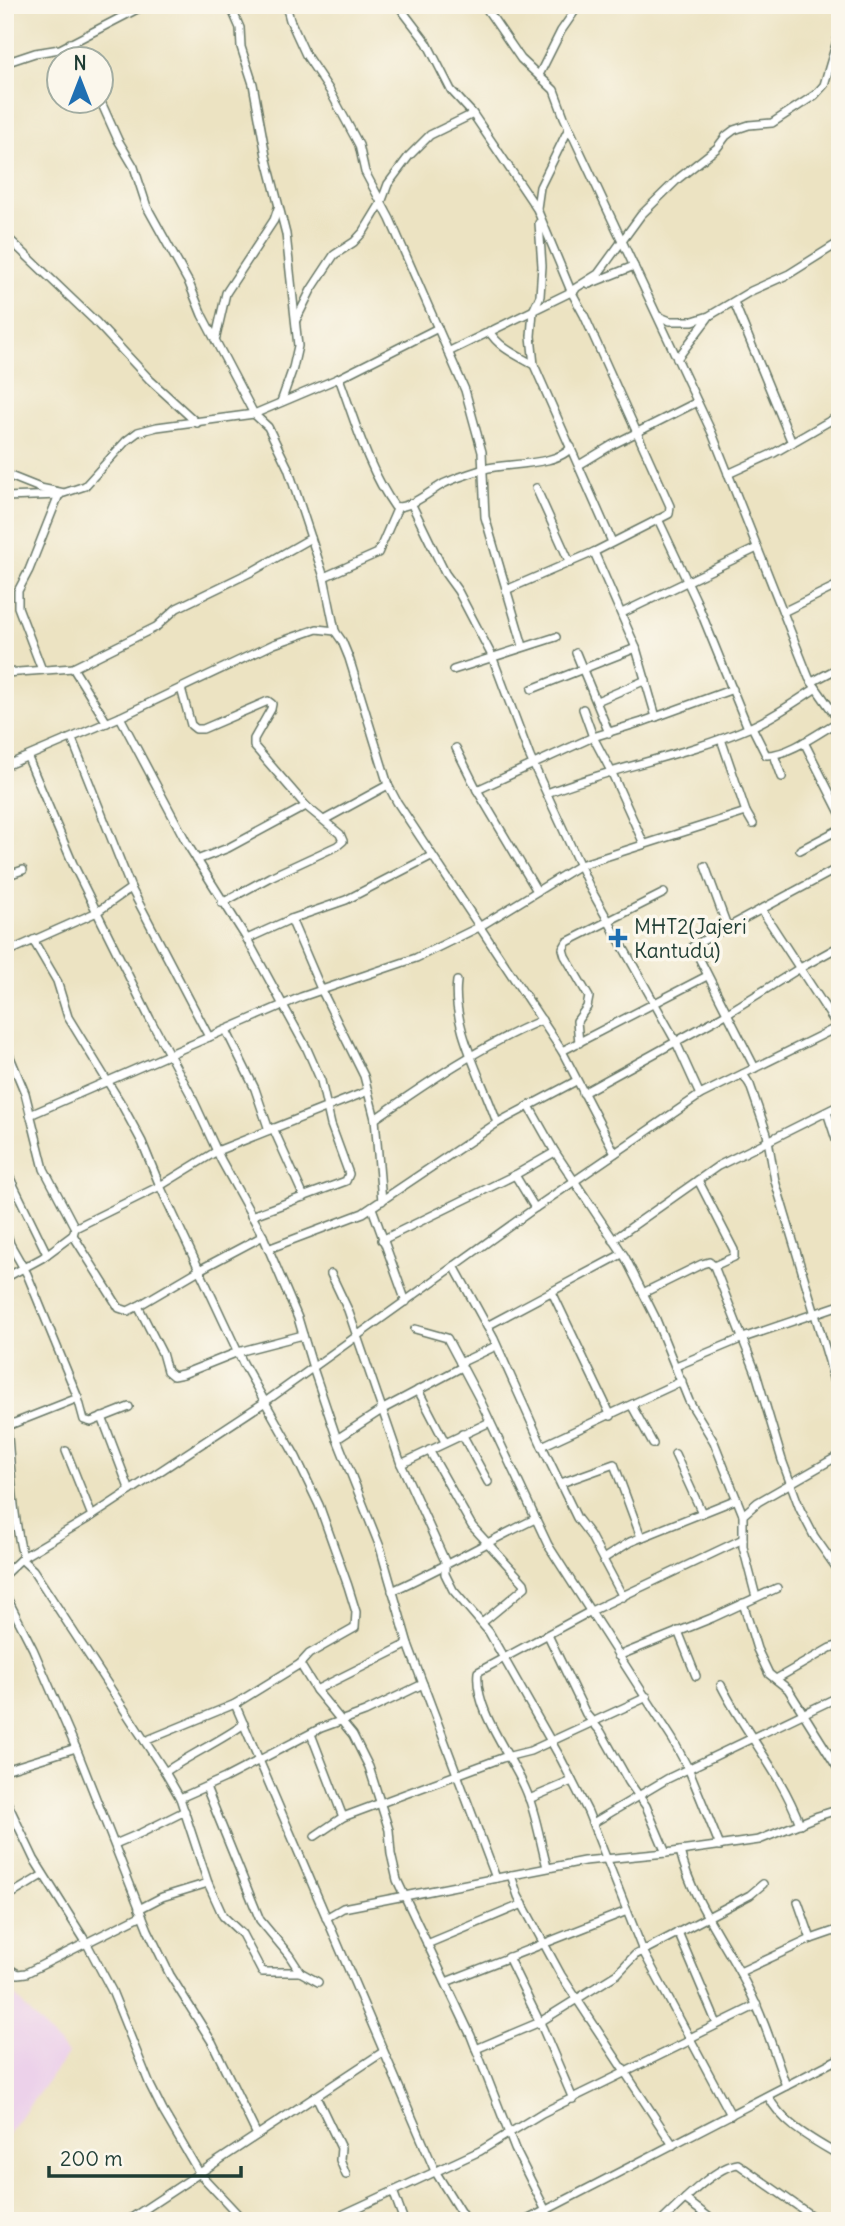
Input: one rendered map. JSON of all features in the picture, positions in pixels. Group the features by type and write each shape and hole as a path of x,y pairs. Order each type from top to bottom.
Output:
{"street":[{"path":"5,63 35,53 60,49 145,5"},
{"path":"230,5 240,28 241,47 253,85 278,208 286,234 298,346 281,402"},
{"path":"286,5 306,55 330,91 359,145 365,172 465,390 482,452 485,517 523,646"},
{"path":"398,5 427,43 452,90 473,114 537,209 570,292 584,315 670,506 669,514 570,563 506,590"},
{"path":"484,5 521,59 554,90 569,128 729,474 814,685 840,722 804,742 774,755 766,755 750,727 658,519"},
{"path":"539,75 561,31 579,5"},
{"path":"570,292 598,274 641,215 679,177 717,148 726,136 749,125 772,123 815,95 824,85 840,31"},
{"path":"296,321 311,290 334,255 354,242 364,231 381,203 388,184 409,156 430,135 473,114"},
{"path":"108,116 134,167 147,207 190,283 202,315 254,414 268,427 288,468 324,577 335,631 349,658 388,785 431,856 562,1051 615,1153"},
{"path":"569,128 540,187 537,209 542,267 540,296 533,311 531,336 534,365 612,542"},
{"path":"216,338 226,293 274,220 278,208"},
{"path":"5,235 95,321 150,380 197,423"},
{"path":"657,316 670,321 693,321 709,316 751,291 789,274 840,242"},
{"path":"448,352 570,292 634,266"},
{"path":"734,302 792,443"},
{"path":"677,359 709,316"},
{"path":"5,497 61,495 85,486 126,441 138,432 254,414 339,378 438,328"},
{"path":"489,331 507,350 534,365"},
{"path":"339,378 384,489 395,507 403,508 446,483 484,469 553,459 567,453 571,447"},
{"path":"579,465 636,432 697,402"},
{"path":"729,474 792,443 840,415"},
{"path":"5,474 61,495"},
{"path":"536,488 570,563"},
{"path":"42,670 18,607 18,591 61,495"},
{"path":"411,503 445,573 458,591 492,656 534,765 601,909 675,1040 700,1095"},
{"path":"324,577 378,553 398,507"},
{"path":"5,673 73,668 156,627 177,608 253,571 311,538"},
{"path":"622,613 757,548"},
{"path":"594,551 636,648 656,717"},
{"path":"783,612 840,583"},
{"path":"5,766 72,739 299,634 317,629 335,631"},
{"path":"453,670 556,636"},
{"path":"532,690 636,648"},
{"path":"576,653 609,733"},
{"path":"547,793 588,777 680,753 750,727 840,667"},
{"path":"73,668 107,723"},
{"path":"597,701 646,680"},
{"path":"181,688 191,725 196,729 203,729 268,701 272,704 254,739 254,746 306,806 340,834 343,841 222,903"},
{"path":"477,790 593,737 733,689"},
{"path":"583,709 593,737 644,844"},
{"path":"120,717 197,860 247,939 307,1049 321,1081 349,1178 251,1216"},
{"path":"72,739 131,888 209,1037"},
{"path":"721,739 753,824"},
{"path":"804,742 840,813"},
{"path":"456,748 477,790 537,891"},
{"path":"774,755 782,777"},
{"path":"28,758 73,864 262,1236 298,1318 337,1438 380,1547 408,1644 496,1878"},
{"path":"324,820 388,785"},
{"path":"197,860 228,848 306,806"},
{"path":"30,1115 321,989 416,958 479,927 580,864 746,811"},
{"path":"800,850 840,829"},
{"path":"247,939 291,919 346,900 431,856"},
{"path":"705,866 727,926"},
{"path":"755,1068 693,946 840,867"},
{"path":"5,876 23,870"},
{"path":"5,953 97,912 131,888"},
{"path":"579,1043 577,1021 587,1007 589,997 563,949 567,942 664,892"},
{"path":"5,1574 22,1558 92,1516 265,1402 535,1208 700,1095 839,1027 761,909"},
{"path":"291,919 321,989 352,1049 368,1091 375,1119 382,1202"},
{"path":"33,940 57,981 68,1017 142,1142 238,1352 296,1457 319,1505 357,1617 355,1628 309,1654 300,1664 235,1704 145,1741"},
{"path":"583,1093 726,1014 840,946"},
{"path":"562,1051 707,975"},
{"path":"457,981 459,1019 465,1044 472,1055 497,1124"},
{"path":"375,1119 472,1055 542,1020"},
{"path":"226,1030 304,1197"},
{"path":"5,1045 24,1093 44,1169 74,1232 119,1308 128,1311 138,1306 262,1236"},
{"path":"743,1074 750,1085 768,1141 775,1181 835,1380 840,1409"},
{"path":"268,1249 372,1208 457,1148 576,1081"},
{"path":"5,1278 47,1254 74,1232 217,1151 368,1091"},
{"path":"613,1240 718,1166 840,1105"},
{"path":"529,1107 622,1254 643,1293 689,1401 714,1442 743,1515 743,1539 756,1597"},
{"path":"827,1112 840,1152"},
{"path":"382,1240 515,1175 555,1152"},
{"path":"5,1168 47,1254"},
{"path":"515,1175 535,1208"},
{"path":"698,1180 735,1254 734,1258 714,1266"},
{"path":"372,1208 406,1303"},
{"path":"5,1228 10,1244 27,1274 87,1422 129,1407"},
{"path":"487,1326 622,1254"},
{"path":"643,1293 702,1264 709,1262 714,1266 743,1338 800,1509 814,1536 840,1573"},
{"path":"454,1266 487,1326 578,1518 623,1597"},
{"path":"331,1273 357,1337 401,1464 444,1561 445,1574 453,1590 482,1623 503,1657 572,1781 593,1822 643,1951 731,2115"},
{"path":"552,1292 611,1416"},
{"path":"676,1366 743,1338 840,1305"},
{"path":"138,1306 162,1353 167,1371 173,1376 238,1352 303,1335"},
{"path":"415,1329 447,1338 548,1545 647,1697 689,1770 720,1846"},
{"path":"337,1438 496,1346"},
{"path":"542,1446 682,1381"},
{"path":"418,1390 445,1442"},
{"path":"7,1426 78,1398"},
{"path":"632,1406 653,1444"},
{"path":"5,1407 15,1523 22,1558 33,1570 180,1798 208,1883 223,1916 242,1934 262,1972 300,1972"},
{"path":"102,1417 130,1491"},
{"path":"401,1464 490,1422"},
{"path":"462,1434 488,1482"},
{"path":"429,1450 472,1526 524,1583 525,1587 482,1623"},
{"path":"66,1451 92,1516"},
{"path":"675,1454 702,1513"},
{"path":"743,1515 758,1502 840,1455"},
{"path":"561,1483 614,1464 641,1537"},
{"path":"603,1559 641,1537 737,1499"},
{"path":"392,1591 535,1519"},
{"path":"547,1867 529,1799 485,1710 477,1680 478,1672 591,1611 743,1539"},
{"path":"618,1656 777,1588"},
{"path":"5,1594 33,1649 76,1748 140,1912 170,1975 212,2042 257,2135"},
{"path":"743,1603 757,1649 769,1674 788,1689 840,1772"},
{"path":"678,1631 696,1675"},
{"path":"548,1635 593,1724 601,1732 646,1806 666,1853"},
{"path":"316,1690 408,1644"},
{"path":"776,1679 840,1645"},
{"path":"300,1664 316,1690 353,1735 369,1766 389,1830 397,1880 446,1982 509,2133 551,2221"},
{"path":"180,1798 311,1734 423,1685"},
{"path":"721,1685 751,1737 781,1781 800,1824"},
{"path":"593,1822 637,1795 751,1737 840,1696"},
{"path":"315,1836 344,1817 551,1742 647,1697"},
{"path":"235,1704 435,2171 466,2221"},
{"path":"165,1772 224,1739 244,1724"},
{"path":"311,1734 344,1817"},
{"path":"5,1770 76,1748"},
{"path":"529,1799 572,1781"},
{"path":"206,1787 260,1920 300,1972 318,1982"},
{"path":"5,1798 43,1875 86,1942 112,1991 150,2085 200,2174 244,2221"},
{"path":"326,1918 344,1908 547,1867 759,1840 840,1809"},
{"path":"114,1844 185,1811"},
{"path":"680,1851 688,1880 757,2005 786,2086"},
{"path":"5,1898 43,1875"},
{"path":"511,1875 523,1904 545,1943 624,2073 673,2145"},
{"path":"5,1966 18,1974 26,1973 140,1912 162,1897 208,1883"},
{"path":"476,2049 540,2022 617,1974 626,1963 643,1951 750,1895 764,1884"},
{"path":"798,1902 811,1939"},
{"path":"427,1944 523,1904"},
{"path":"446,1982 627,1911"},
{"path":"740,1972 811,1939 840,1929"},
{"path":"678,1932 717,2024"},
{"path":"508,1958 540,2022 573,2099"},
{"path":"329,2221 480,2151 542,2113 757,2005"},
{"path":"127,2221 383,2052"},
{"path":"525,2221 840,2058"},
{"path":"768,2095 775,2109 791,2126 840,2156"},
{"path":"316,2096 341,2148 340,2160 346,2175"},
{"path":"662,2221 719,2172 729,2165 738,2164 819,2221"},
{"path":"393,2190 404,2221"},
{"path":"685,2199 714,2221"}],"shaded area":[{"path":"5,1985 68,2054 5,2138"}],"place":[{"name":"MHT2(Jajeri Kantudu)","path":"618,938"}]}
